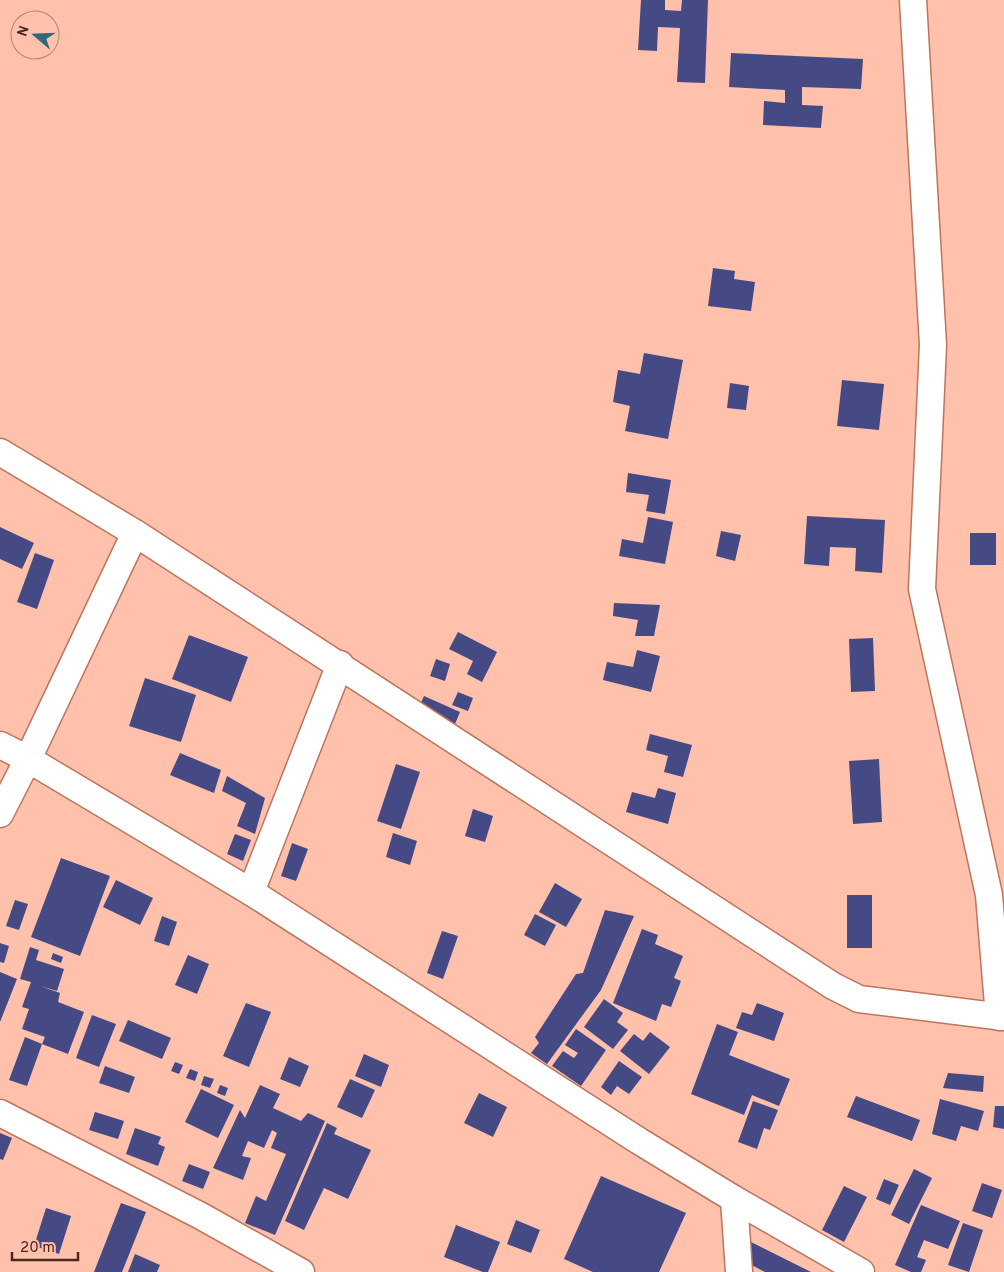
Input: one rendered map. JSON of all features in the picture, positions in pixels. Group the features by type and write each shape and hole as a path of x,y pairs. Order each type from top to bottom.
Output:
{"street":[{"path":"0,452 135,533 340,664 833,986 858,999 1002,1017 989,894 922,589 933,345 913,0"},
{"path":"0,814 135,533"},
{"path":"251,892 340,664"},
{"path":"0,745 28,759 251,892 639,1141 734,1199 861,1272"},
{"path":"0,1113 201,1216 301,1272"},
{"path":"734,1199 739,1272"}],"building":[{"path":"641,0 665,0 665,10 681,11 682,0 708,0 705,83 677,82 680,28 658,27 657,51 638,50"},
{"path":"731,53 863,59 861,89 802,87 802,105 823,106 821,128 763,125 764,101 785,103 785,90 729,87"},
{"path":"713,268 735,271 734,279 755,282 751,311 708,306"},
{"path":"644,353 683,360 668,439 625,431 630,406 613,402 618,370 640,374"},
{"path":"842,380 884,384 879,430 837,426"},
{"path":"730,383 749,386 746,410 727,408"},
{"path":"628,473 671,480 665,514 646,511 649,495 626,492"},
{"path":"807,516 885,520 882,573 855,571 856,548 830,547 829,566 804,564"},
{"path":"648,517 673,522 665,564 619,556 622,539 643,543"},
{"path":"0,527 34,543 22,569 0,559"},
{"path":"721,531 741,535 735,561 716,556"},
{"path":"970,533 996,533 996,565 970,565"},
{"path":"35,553 54,560 37,609 17,602"},
{"path":"614,603 660,605 654,636 635,636 638,620 613,616"},
{"path":"458,632 497,652 482,682 467,674 473,661 449,649"},
{"path":"189,635 248,657 231,702 172,679"},
{"path":"873,638 875,691 851,692 849,639"},
{"path":"637,650 660,656 651,692 603,680 607,662 633,667"},
{"path":"436,659 450,664 445,681 430,676"},
{"path":"145,678 196,695 181,742 129,726"},
{"path":"458,692 473,698 468,711 452,705"},
{"path":"424,696 460,712 455,724 419,707"},
{"path":"650,734 692,745 683,777 664,772 668,756 646,750"},
{"path":"180,753 221,770 214,793 170,775"},
{"path":"879,759 882,822 853,824 849,761"},
{"path":"396,764 420,772 401,829 377,821"},
{"path":"227,776 265,798 255,834 237,826 246,803 222,791"},
{"path":"658,788 676,793 668,824 626,812 632,792 655,798"},
{"path":"473,809 493,816 485,842 465,836"},
{"path":"393,833 417,841 410,865 386,857"},
{"path":"235,834 251,840 243,861 227,854"},
{"path":"292,843 308,849 296,881 281,876"},
{"path":"61,858 110,876 80,956 31,937"},
{"path":"116,880 153,898 140,925 103,907"},
{"path":"555,883 582,899 566,927 539,912"},
{"path":"847,895 872,895 872,948 847,948"},
{"path":"15,900 28,904 19,930 6,926"},
{"path":"605,910 634,916 601,990 547,1064 531,1053 539,1043 535,1037 576,974 583,973"},
{"path":"535,914 556,925 545,946 524,935"},
{"path":"162,916 177,922 169,946 154,941"},
{"path":"642,929 658,935 655,944 683,956 674,978 681,981 671,1007 662,1004 656,1021 613,1003"},
{"path":"442,931 458,936 443,979 427,973"},
{"path":"0,943 9,946 4,963 0,962"},
{"path":"30,947 39,950 36,960 64,969 57,991 40,986 60,993 58,1002 84,1012 68,1054 42,1044 45,1037 22,1029 29,1009 22,1007 31,982 20,979"},
{"path":"53,953 63,957 61,963 51,959"},
{"path":"188,955 209,964 197,994 175,985"},
{"path":"0,972 17,979 0,1022"},
{"path":"604,999 623,1013 617,1022 628,1030 613,1049 584,1027"},
{"path":"246,1003 271,1012 249,1067 223,1056"},
{"path":"757,1003 784,1013 774,1041 736,1028 742,1012 752,1015"},
{"path":"92,1015 116,1024 99,1067 76,1058"},
{"path":"128,1020 171,1038 162,1059 119,1041"},
{"path":"717,1024 738,1032 729,1055 790,1079 779,1106 752,1095 744,1115 691,1094"},
{"path":"576,1029 606,1050 581,1086 552,1066 563,1051 574,1058 578,1053 565,1045"},
{"path":"650,1032 670,1047 649,1074 620,1051 634,1034 643,1041"},
{"path":"25,1037 42,1044 27,1086 9,1080"},
{"path":"364,1054 389,1065 381,1087 355,1076"},
{"path":"289,1057 309,1066 300,1087 280,1079"},
{"path":"619,1061 642,1077 629,1094 617,1086 611,1095 601,1087"},
{"path":"175,1062 183,1065 179,1074 171,1071"},
{"path":"105,1066 135,1077 129,1093 99,1083"},
{"path":"190,1069 198,1072 195,1081 186,1078"},
{"path":"948,1073 984,1076 983,1092 943,1088"},
{"path":"204,1076 214,1079 210,1088 201,1085"},
{"path":"350,1079 375,1090 362,1118 337,1107"},
{"path":"220,1085 228,1088 225,1096 217,1093"},
{"path":"260,1085 280,1094 273,1108 301,1121 308,1113 325,1121 275,1235 245,1223 256,1196 266,1201 286,1154 271,1148 277,1133 272,1130 264,1148 248,1141 242,1156 251,1158 243,1180 213,1168 240,1110 245,1118"},
{"path":"201,1089 234,1105 218,1138 185,1122"},
{"path":"479,1093 507,1107 493,1137 464,1123"},
{"path":"856,1096 920,1120 912,1141 847,1117"},
{"path":"940,1099 984,1111 978,1131 961,1126 956,1141 932,1134"},
{"path":"753,1101 778,1110 770,1130 764,1128 757,1149 738,1142"},
{"path":"995,1106 1004,1106 1004,1129 993,1127"},
{"path":"95,1112 124,1121 118,1139 89,1130"},
{"path":"327,1123 337,1128 334,1134 371,1150 348,1199 324,1188 304,1230 285,1221"},
{"path":"135,1128 161,1137 158,1144 165,1147 158,1166 126,1154"},
{"path":"0,1133 12,1138 3,1160 0,1159"},
{"path":"189,1164 210,1172 203,1189 182,1181"},
{"path":"914,1169 932,1178 909,1224 891,1215"},
{"path":"601,1176 686,1213 659,1272 593,1272 564,1259"},
{"path":"884,1179 899,1185 890,1205 876,1199"},
{"path":"982,1183 1002,1190 992,1218 972,1211"},
{"path":"844,1186 867,1197 844,1242 822,1230"},
{"path":"121,1203 146,1212 122,1272 94,1272"},
{"path":"921,1205 960,1221 948,1249 924,1240 917,1257 926,1260 921,1272 911,1272 895,1265"},
{"path":"46,1208 71,1216 59,1254 34,1246"},
{"path":"516,1220 540,1230 531,1253 507,1244"},
{"path":"963,1223 983,1230 969,1272 948,1265"},
{"path":"456,1225 500,1242 488,1272 483,1272 444,1257"},
{"path":"749,1241 811,1272 765,1272 740,1259"},
{"path":"135,1254 160,1265 157,1272 128,1272"}]}
